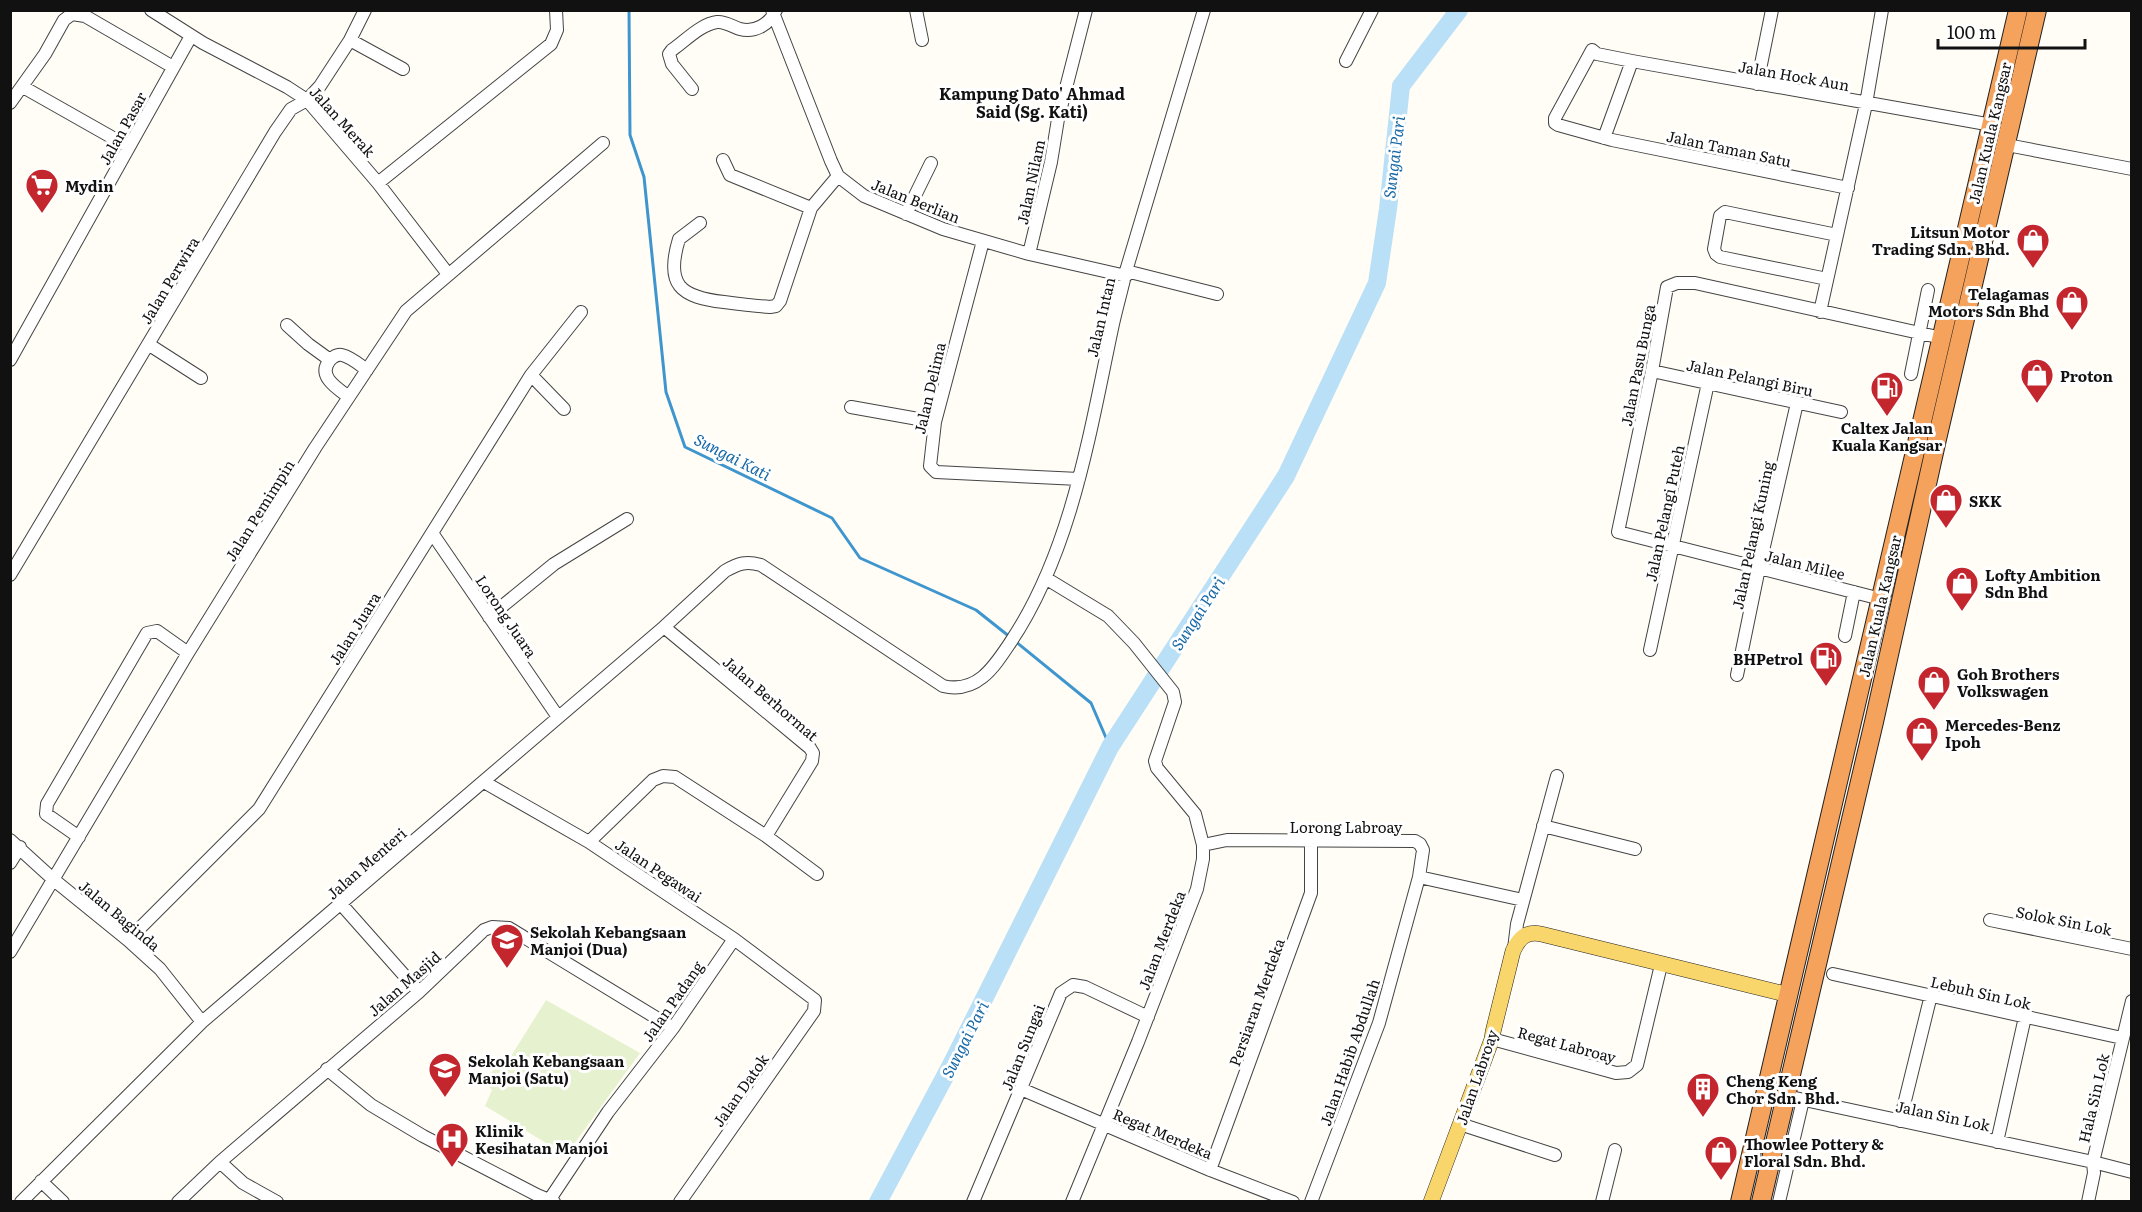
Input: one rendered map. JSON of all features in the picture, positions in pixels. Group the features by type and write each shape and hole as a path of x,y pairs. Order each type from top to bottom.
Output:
{"highway":[{"name":"Jalan Kuala Kangsar","path":"1740,1202 2018,10"},
{"name":"Jalan Kuala Kangsar","path":"1761,1202 1795,1098 1795,1063 2037,10"},
{"path":"1795,1063 1793,1044 1798,1010 1790,995 1804,987 1817,941 1826,927"}],"main road":[{"path":"1513,951 1526,934 1533,932 1790,995"},
{"path":"1492,1040 1498,1035 1520,953 1528,942 1544,941 1651,967 1661,965"},
{"name":"Jalan Labroay","path":"1431,1202 1492,1040 1513,951"}],"street":[{"name":"Jalan Merak","path":"151,10 191,36 307,100 378,183 448,274"},
{"name":"Jalan Perwira","path":"10,575 285,117 297,104 307,100 320,86 350,40 365,10"},
{"path":"378,183 546,49 557,30 556,10"},
{"path":"916,10 922,40"},
{"name":"Jalan Nilam","path":"1029,254 1051,162 1058,119 1086,10"},
{"name":"Jalan Intan","path":"998,661 1021,627 1047,579 1079,479 1115,312 1204,10"},
{"path":"1347,61 1372,10"},
{"path":"1757,84 1772,10"},
{"path":"1820,312 1866,104 1882,10"},
{"path":"692,89 672,64 669,54 672,50 715,22 742,30 752,30 762,27 774,12"},
{"path":"700,223 679,239 674,264 679,287 699,299 776,306 780,301 811,208 838,176 774,12"},
{"path":"10,103 23,87 64,20 72,14 84,16 173,67"},
{"name":"Jalan Pasar","path":"10,360 191,36"},
{"path":"350,40 403,69"},
{"name":"Jalan Hock Aun","path":"1592,50 1597,54 1632,61 1992,125"},
{"name":"Jalan Taman Satu","path":"1592,50 1554,118 1555,123 1604,138 1848,188"},
{"path":"1604,138 1632,61"},
{"path":"23,87 129,147"},
{"name":"Jalan Pemimpin","path":"10,952 188,653 315,448 406,311 603,142"},
{"path":"2007,145 2132,169"},
{"path":"723,160 730,175 811,208"},
{"path":"906,214 931,163"},
{"name":"Jalan Berlian","path":"838,176 864,196 944,229 1029,254 1217,294"},
{"path":"1827,279 1720,257 1714,249 1720,216 1725,212 1837,235"},
{"name":"Jalan Delima","path":"983,241 935,422 929,460 932,470 1079,479"},
{"name":"Jalan Pasu Bunga","path":"1618,532 1667,287 1677,283 1695,283 1942,338"},
{"path":"1911,374 1928,290"},
{"name":"Jalan Juara","path":"128,940 259,809 531,375 581,312"},
{"path":"287,325 330,360"},
{"path":"148,344 201,378"},
{"path":"349,397 334,386 326,375 325,368 330,360 343,355 367,370"},
{"name":"Jalan Pelangi Biru","path":"1652,371 1841,412"},
{"path":"531,375 564,409"},
{"name":"Jalan Pelangi Puteh","path":"1650,650 1708,383"},
{"name":"Jalan Pelangi Kuning","path":"1737,675 1797,403"},
{"path":"851,407 935,422"},
{"path":"489,617 554,564 627,519"},
{"name":"Jalan Milee","path":"1618,532 1881,598"},
{"name":"Lorong Juara","path":"432,533 558,717"},
{"name":"Jalan Menteri","path":"21,1202 202,1022 664,627 725,571 743,562 761,565 943,686 961,687 977,682 985,677 998,661"},
{"name":"Jalan Merdeka","path":"1047,579 1108,616 1134,643 1173,692 1175,702 1155,760 1157,768 1195,814 1203,845 1203,859 1197,889 1148,1017 1072,1202"},
{"path":"1845,636 1854,592"},
{"name":"Jalan Berhormat","path":"664,627 810,748 813,753 812,761 766,836"},
{"path":"79,837 46,814 46,804 147,633 157,631 188,653"},
{"path":"589,842 652,780 663,776 675,777 766,836 817,874"},
{"path":"1513,951 1517,924 1557,776"},
{"name":"Jalan Pegawai","path":"484,782 589,842 734,939 810,994"},
{"path":"1543,826 1635,849"},
{"name":"Lorong Labroay","path":"1203,845 1227,840 1415,841 1423,850 1419,877"},
{"name":"Persiaran Merdeka","path":"1210,1170 1311,893 1311,841"},
{"path":"10,863 15,844"},
{"name":"Jalan Baginda","path":"15,844 54,880 160,969 202,1022"},
{"path":"1419,877 1522,905"},
{"name":"Jalan Habib Abdullah","path":"1311,1202 1379,1023 1419,877"},
{"path":"341,904 419,992"},
{"path":"1522,905 1526,921 1533,930 1541,934"},
{"name":"Solok Sin Lok","path":"1990,920 2132,949"},
{"name":"Jalan Masjid","path":"178,1202 220,1161 419,992 484,930 492,927 509,928 673,1028"},
{"name":"Jalan Padang","path":"552,1200 608,1112 673,1028 734,939"},
{"name":"Regat Labroay","path":"1492,1040 1616,1073 1628,1072 1637,1065 1661,965"},
{"name":"Lebuh Sin Lok","path":"1833,974 2122,1038"},
{"name":"Jalan Sungai","path":"973,1202 1061,993 1073,986 1085,987 1148,1017"},
{"name":"Jalan Datok","path":"680,1202 814,1011 815,1000 810,994"},
{"path":"1900,1121 1930,996"},
{"name":"Hala Sin Lok","path":"2088,1202 2094,1173 2093,1162 2132,1001"},
{"path":"1997,1142 2025,1017"},
{"path":"327,1069 371,1105 423,1136 537,1196 552,1200"},
{"name":"Regat Merdeka","path":"1021,1089 1210,1170 1293,1202"},
{"path":"1779,1202 1795,1098"},
{"name":"Jalan Sin Lok","path":"1795,1098 2132,1172"},
{"path":"1461,1124 1555,1155"},
{"path":"1602,1202 1615,1150"},
{"path":"220,1161 243,1183 278,1202"},
{"path":"41,1181 63,1202"}],"green space":[{"path":"546,1000 640,1053 566,1155 485,1106 492,1090 485,1083 501,1057 508,1061"}],"waterway":[{"name":"Sungai Kati","path":"629,10 630,135 644,177 666,392 685,447 832,518 860,558 976,610 1010,637"},
{"name":"Sungai Pari","path":"878,1202 951,1065 1110,747 1286,476 1377,283 1388,209 1401,86 1459,10"},
{"name":"Sungai Kati","path":"1015,641 1091,703 1110,747"}],"place":[{"name":"Mydin","path":"42,214"},
{"name":"Litsun Motor Trading Sdn. Bhd.","path":"2033,269"},
{"name":"Telagamas Motors Sdn Bhd","path":"2072,331"},
{"name":"Proton","path":"2037,404"},
{"name":"Caltex Jalan Kuala Kangsar","path":"1887,417"},
{"name":"SKK","path":"1946,529"},
{"name":"Lofty Ambition Sdn Bhd","path":"1962,612"},
{"name":"BHPetrol","path":"1826,687"},
{"name":"Goh Brothers Volkswagen","path":"1934,711"},
{"name":"Mercedes-Benz Ipoh","path":"1922,762"},
{"name":"Sekolah Kebangsaan Manjoi (Dua)","path":"507,969"},
{"name":"Sekolah Kebangsaan Manjoi (Satu)","path":"445,1098"},
{"name":"Cheng Keng Chor Sdn. Bhd.","path":"1703,1118"},
{"name":"Klinik Kesihatan Manjoi","path":"452,1168"},
{"name":"Thowlee Pottery & Floral Sdn. Bhd.","path":"1721,1181"}],"district":[{"name":"Kampung Dato' Ahmad Said (Sg. Kati)","path":"1032,102"}]}
